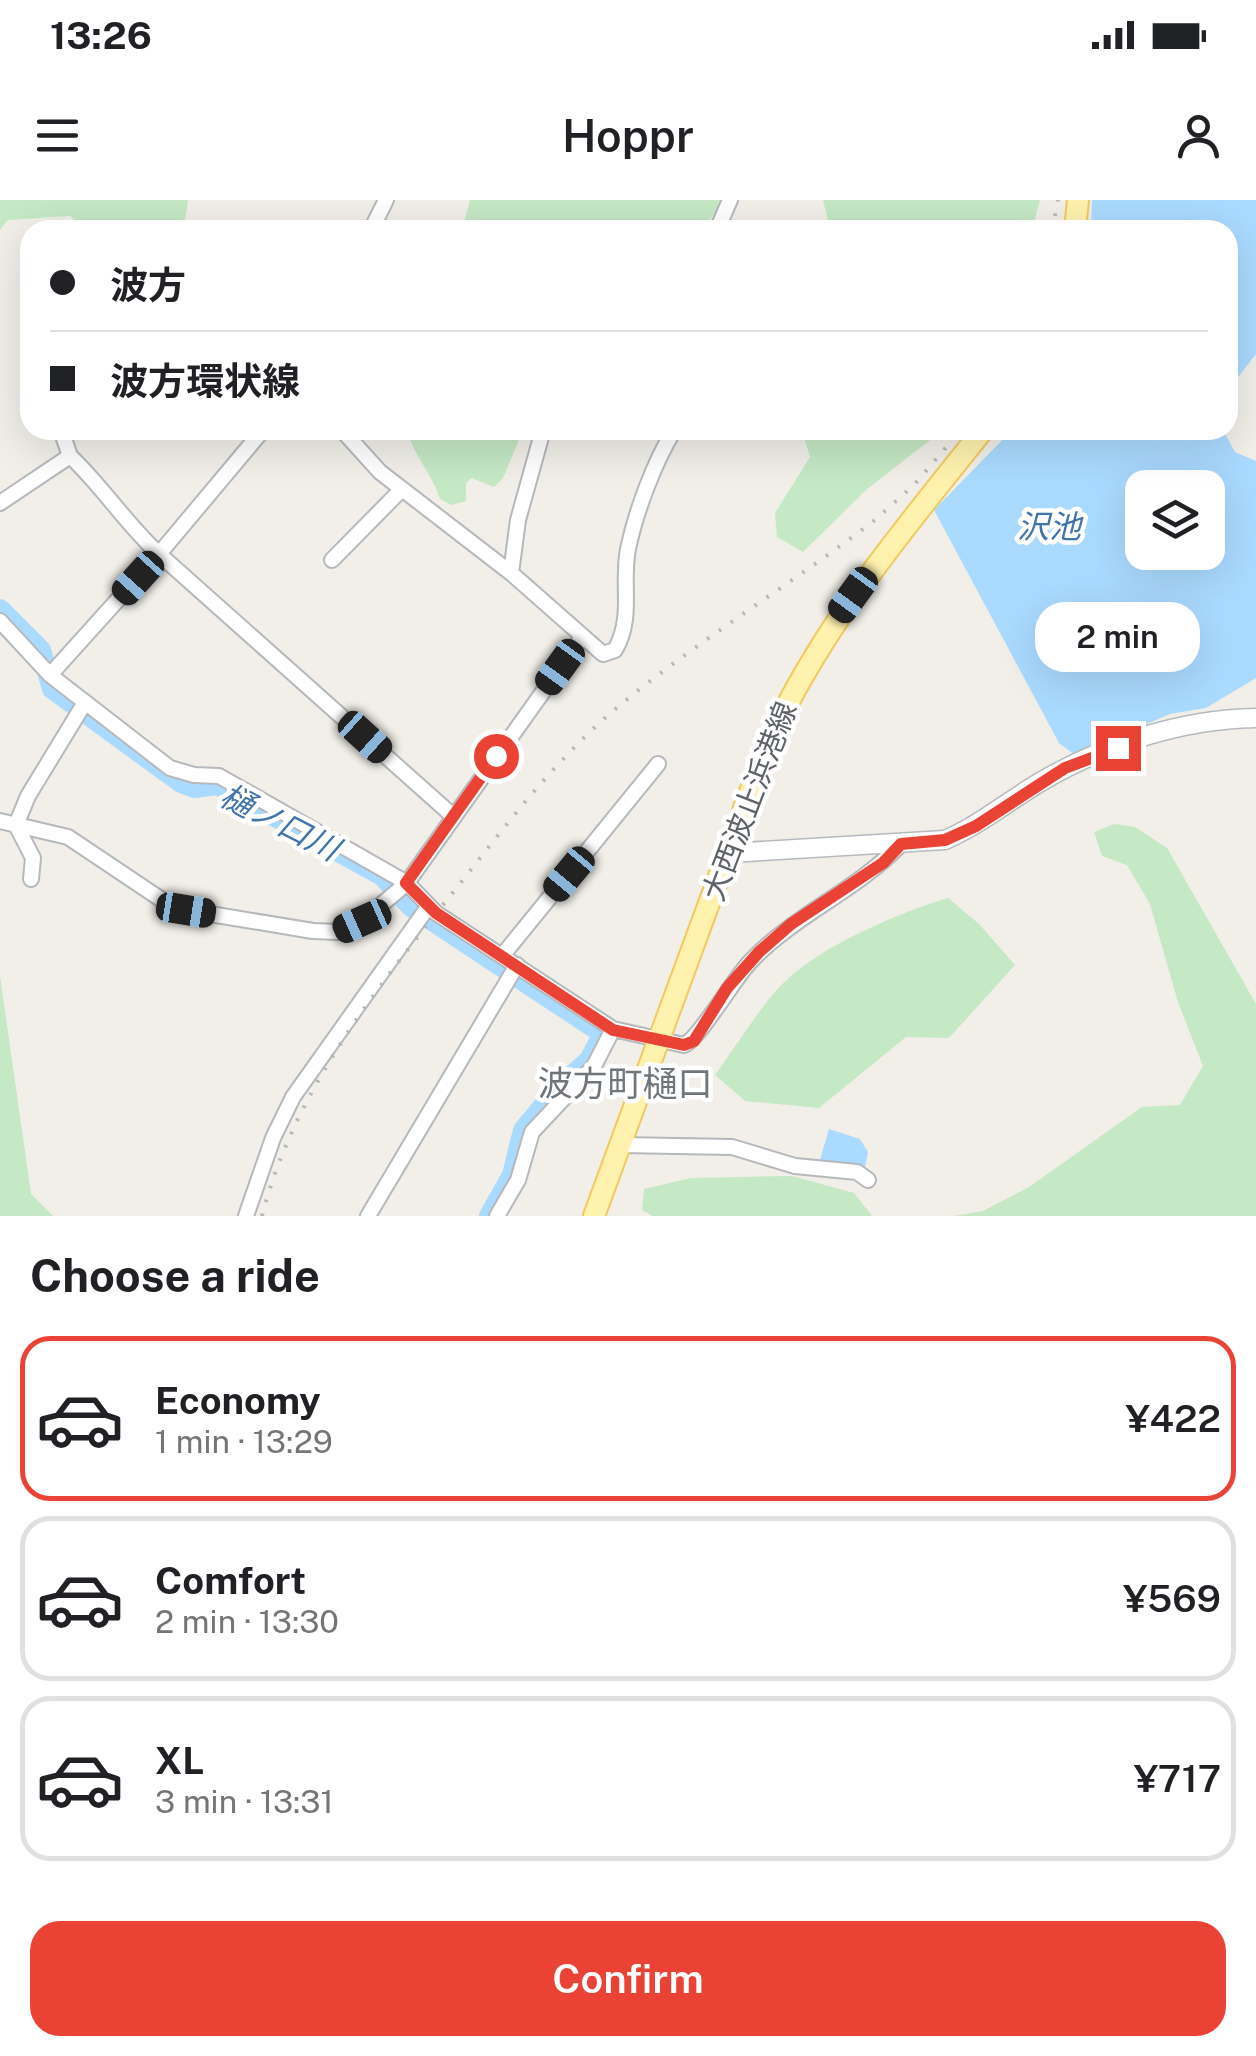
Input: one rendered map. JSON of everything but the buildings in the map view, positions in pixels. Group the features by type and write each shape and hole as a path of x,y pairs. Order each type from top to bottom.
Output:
{"main road":[{"name":"大西波止浜港線","path":"594,1216 764,751 814,651 869,574 975,440"},
{"path":"729,853 945,840 976,826 1065,768 1182,724 1256,718"}],"street":[{"path":"64,440 70,456 100,484 129,528 453,816"},
{"path":"50,675 255,440"},
{"path":"352,440 402,489 511,573 603,654 615,650 623,636 628,616 624,588 628,548 670,440"},
{"path":"511,573 518,520 541,440"},
{"path":"1,501 70,456"},
{"path":"332,560 402,489"},
{"path":"0,621 50,675 170,768 194,775 219,776 406,883 428,907 613,1030 684,1045 694,1041 727,988 759,952 800,918 883,863 901,844"},
{"path":"0,821 68,837 162,900 186,910 338,932 362,921 406,883 582,637"},
{"path":"31,879 33,858 16,825 28,796 84,704"},
{"path":"502,956 658,764"},
{"path":"246,1216 273,1138 293,1097 428,907"},
{"path":"368,1216 516,966"},
{"path":"497,1216 518,1180 532,1132 594,1066 613,1030"},
{"path":"620,1145 732,1147 795,1166 857,1172 868,1180"}],"green space":[{"path":"0,200 188,200 185,220 75,220 70,216 8,220 0,230"},
{"path":"470,200 721,200 710,220 465,220"},
{"path":"823,200 1040,200 1035,220 828,220"},
{"path":"411,440 519,440 503,478 494,487 472,478 466,483 466,501 451,505 440,499"},
{"path":"805,440 930,440 866,490 803,552 777,537 775,513 810,457"},
{"path":"1114,824 1135,827 1167,848 1256,1004 1256,1216 953,1216 983,1211 1029,1187 1142,1107 1180,1105 1203,1066 1178,1002 1150,904 1127,865 1102,856 1094,832"},
{"path":"948,898 979,924 1015,965 949,1038 906,1037 819,1108 745,1101 715,1075 770,998 805,965 865,930"},
{"path":"0,976 31,1194 53,1216 0,1216"},
{"path":"792,1176 854,1193 872,1216 653,1216 642,1210 644,1189 691,1178"}],"water":[{"path":"1092,200 1256,200 1256,354 1238,377 1238,220 1091,220"},
{"name":"沢池","path":"1002,440 1228,440 1235,452 1256,461 1256,678 1206,708 1170,714 1075,755 1059,743 934,510"},
{"path":"829,1129 860,1139 868,1152 865,1167 857,1170 819,1163"}],"waterway":[{"name":"樋ノ口川","path":"0,609 41,650 52,689 181,783 194,788 217,785 382,876 411,907 603,1034 589,1060 556,1090 523,1130 512,1175 489,1216"}],"railway":[{"path":"1054,220 1058,200"},
{"path":"262,1216 296,1124 344,1038 401,958 552,771 645,685 876,519 913,486 952,440"}],"district":[{"name":"波方町樋口","path":"625,1083"}],"route":[{"path":"496,756 406,883 436,913 613,1030 684,1045 694,1041 727,988 759,952 791,924 883,863 901,844 945,840 976,826 1065,768 1118,748"}]}
